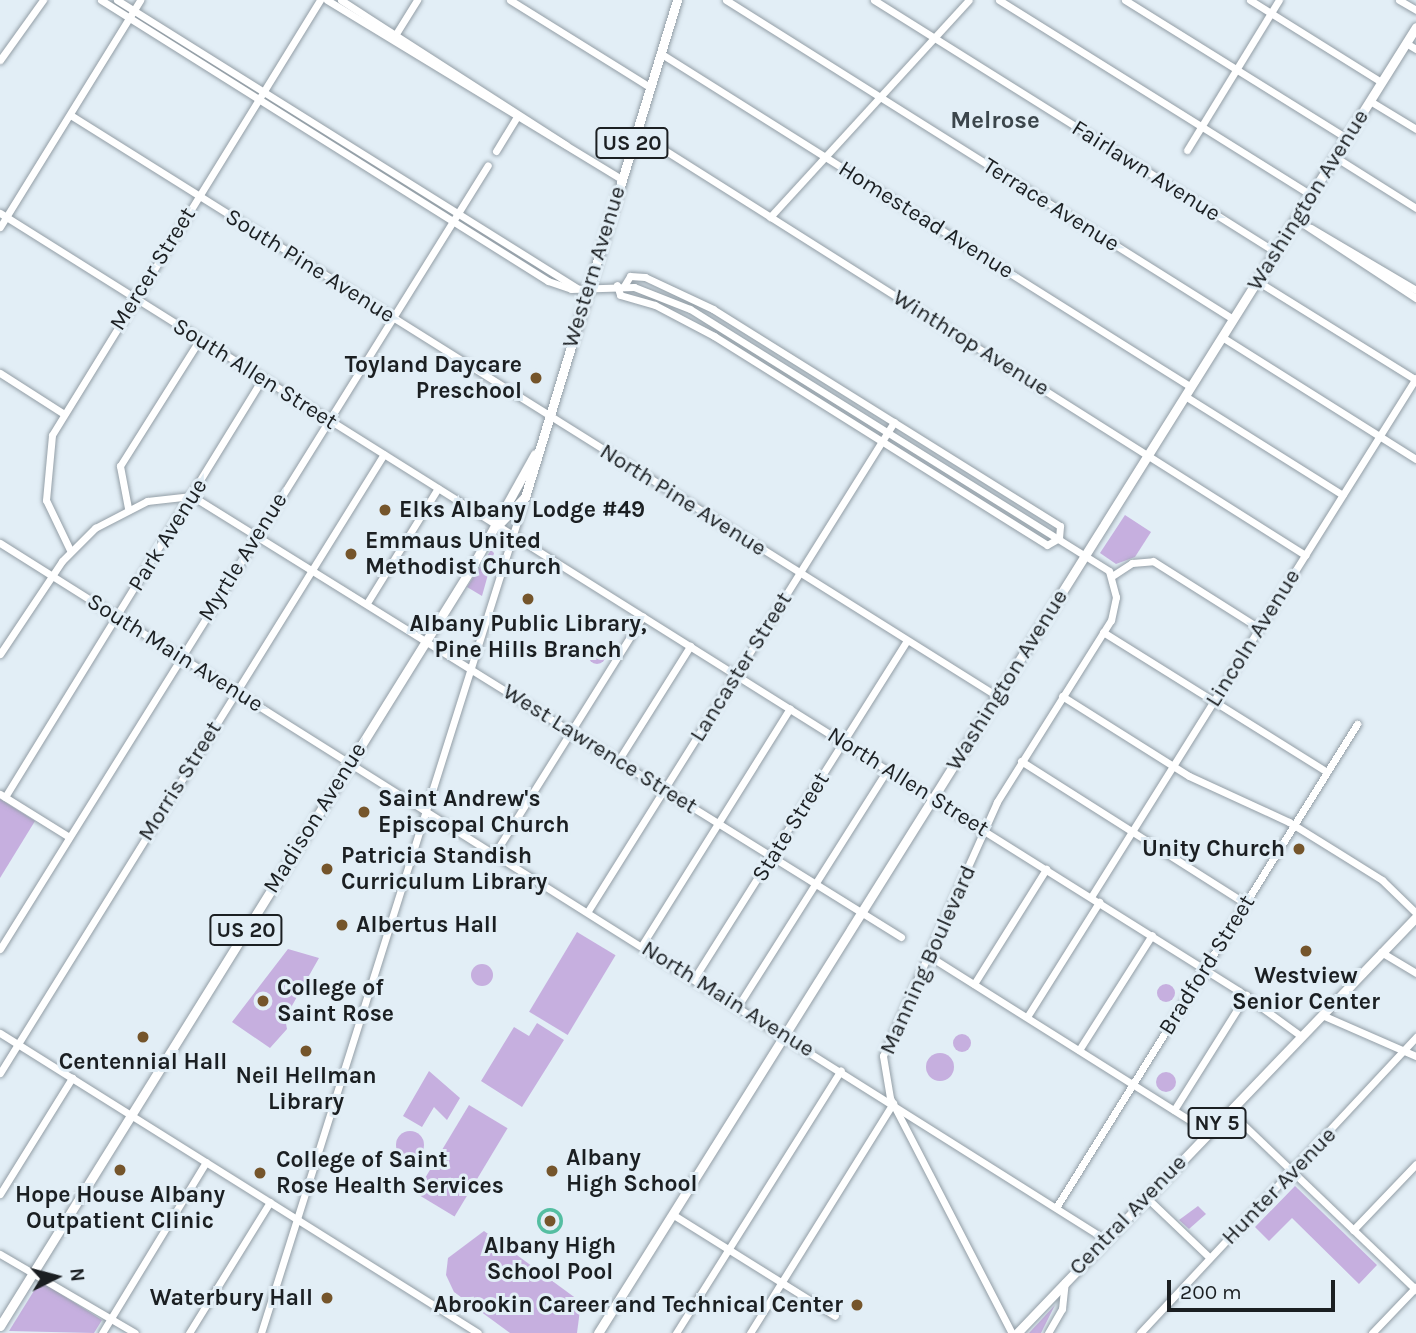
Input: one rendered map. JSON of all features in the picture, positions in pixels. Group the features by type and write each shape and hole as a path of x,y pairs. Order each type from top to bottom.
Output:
{"main road":[{"name":"Western Avenue","path":"525,496 547,415 677,0"},
{"name":"Washington Avenue","path":"598,1333 1416,27"},
{"name":"Western Avenue","path":"520,484 536,454"},
{"name":"Madison Avenue","path":"0,1326 498,525 520,484"},
{"name":"Madison Avenue","path":"498,525 512,516 525,496"},
{"name":"Central Avenue","path":"1015,1333 1416,915"}],"street":[{"path":"0,60 43,0"},
{"path":"101,0 198,51 388,170 455,217"},
{"path":"117,0 194,59 383,178 455,217 515,254 553,283 577,289 588,286 621,286 657,294 720,326 1086,555 1112,576 1132,563 1153,561 1259,628"},
{"path":"0,227 3,215 72,116 141,0"},
{"name":"Mercer Street","path":"70,550 51,517 44,485 49,445 64,414 320,0"},
{"path":"327,0 394,37"},
{"path":"341,0 394,37 621,179"},
{"path":"394,37 417,0"},
{"path":"510,0 650,87"},
{"name":"Terrace Avenue","path":"726,0 1233,319"},
{"name":"Fairlawn Avenue","path":"874,0 1276,252"},
{"path":"770,216 969,0"},
{"path":"999,0 1311,195"},
{"path":"1125,0 1347,138"},
{"path":"1250,0 1381,82"},
{"path":"1187,150 1279,0"},
{"path":"1399,0 1416,10"},
{"path":"1406,43 1416,49"},
{"path":"194,59 198,51"},
{"name":"Homestead Avenue","path":"660,53 1191,387"},
{"path":"1370,101 1416,130"},
{"path":"496,151 518,115"},
{"name":"South Pine Avenue","path":"72,116 547,415"},
{"name":"Winthrop Avenue","path":"636,132 1305,555"},
{"path":"325,141 330,133"},
{"path":"1335,157 1416,208"},
{"name":"Myrtle Avenue","path":"0,949 488,165"},
{"path":"383,178 388,170"},
{"name":"South Allen Street","path":"3,215 512,533"},
{"path":"1296,219 1416,290"},
{"path":"1377,269 1416,298"},
{"path":"630,276 651,279 726,316 1060,526 1059,538 1047,545 714,336 655,305 620,296 621,286 630,276"},
{"path":"1257,281 1416,379"},
{"path":"714,336 726,316"},
{"path":"1222,337 1416,458"},
{"path":"128,508 120,466 200,339"},
{"path":"790,383 801,364"},
{"path":"0,373 64,414"},
{"name":"Park Avenue","path":"3,795 192,496 263,378"},
{"name":"Lincoln Avenue","path":"1027,1017 1132,831 1416,379"},
{"path":"1185,396 1343,495"},
{"name":"North Pine Avenue","path":"547,415 997,696"},
{"name":"Lancaster Street","path":"588,911 894,422"},
{"name":"Morris Street","path":"0,1073 384,454"},
{"path":"965,493 977,474"},
{"name":"Western Avenue","path":"512,533 512,516 520,484"},
{"path":"368,603 439,488"},
{"path":"0,654 70,550 128,508 192,496"},
{"name":"West Lawrence Street","path":"192,496 901,937"},
{"name":"Western Avenue","path":"261,1333 525,496"},
{"name":"North Allen Street","path":"512,533 1204,968 1301,1036"},
{"name":"South Main Avenue","path":"0,543 350,762"},
{"name":"Manning Boulevard","path":"1015,1333 893,1103 884,1081 884,1050 984,830 1021,761 1103,632 1116,604 1112,576"},
{"path":"495,853 643,617"},
{"path":"1103,632 1327,772"},
{"name":"State Street","path":"695,977 908,641"},
{"path":"618,761 690,646"},
{"path":"1062,696 1172,767 1294,825 1382,880 1416,915"},
{"path":"642,945 790,708"},
{"name":"Bradford Street","path":"1057,1206 1357,724"},
{"path":"1021,761 1245,903"},
{"name":"North Main Avenue","path":"350,762 695,977 1105,1239"},
{"path":"738,1006 887,769"},
{"path":"3,795 69,837"},
{"path":"974,984 1046,869"},
{"path":"1079,1050 1152,936"},
{"path":"1381,952 1416,973"},
{"path":"929,956 1208,1132"},
{"path":"1174,1110 1246,995"},
{"path":"1322,1015 1416,1056"},
{"path":"0,1033 478,1333"},
{"name":"Hunter Avenue","path":"1140,1333 1408,1053 1416,1037"},
{"path":"676,1333 841,1070"},
{"path":"0,1194 72,1078"},
{"path":"750,1333 893,1103"},
{"path":"1230,1111 1415,1288 1372,1333"},
{"path":"102,1333 206,1161"},
{"path":"1353,1230 1416,1164"},
{"path":"1146,1197 1210,1258"},
{"path":"189,1333 270,1202"},
{"path":"672,1214 835,1316"},
{"path":"0,1254 135,1333"},
{"path":"1048,1333 1062,1309 1066,1281"}],"shaded area":[{"path":"1125,515 1151,532 1135,557 1116,564 1100,553"},
{"path":"491,550 494,553 482,596 467,587"},
{"path":"597,646 603,649 606,655 603,661 597,664 591,661 588,655 591,649"},
{"path":"0,799 35,821 0,878"},
{"path":"577,932 616,955 568,1035 529,1012"},
{"path":"288,949 319,958 285,1018 287,1029 270,1048 232,1022"},
{"path":"482,964 490,967 493,975 490,983 482,986 474,983 471,975 474,967"},
{"path":"1166,984 1172,987 1175,993 1172,999 1166,1002 1160,999 1157,993 1160,987"},
{"path":"537,1023 564,1040 522,1107 481,1081 514,1027 529,1036"},
{"path":"958,1034 966,1034 971,1043 969,1050 958,1052 953,1047 953,1039"},
{"path":"940,1053 950,1057 954,1067 950,1077 940,1081 930,1077 926,1067 930,1057"},
{"path":"429,1071 460,1098 447,1120 434,1107 422,1127 403,1116"},
{"path":"1166,1072 1173,1075 1176,1082 1173,1089 1166,1092 1159,1089 1156,1082 1159,1075"},
{"path":"469,1105 508,1128 455,1216 416,1193"},
{"path":"410,1131 420,1135 424,1145 420,1155 410,1159 400,1155 396,1145 400,1135"},
{"path":"1295,1186 1377,1265 1359,1284 1292,1218 1269,1241 1255,1227"},
{"path":"1198,1206 1206,1214 1189,1229 1179,1220"},
{"name":"Albany High School Pool","path":"550,1208 559,1212 563,1221 559,1230 550,1234 541,1230 537,1221 541,1212"},
{"path":"484,1231 581,1302 577,1333 510,1333 454,1292 446,1275 448,1258"},
{"path":"40,1281 102,1320 94,1333 9,1331"},
{"path":"1055,1305 1041,1333 1029,1333"}],"place":[{"name":"Toyland Daycare Preschool","path":"536,378"},
{"name":"Elks Albany Lodge #49","path":"385,510"},
{"name":"Emmaus United Methodist Church","path":"351,554"},
{"name":"Albany Public Library, Pine Hills Branch","path":"528,599"},
{"name":"Saint Andrew's Episcopal Church","path":"364,812"},
{"name":"Unity Church","path":"1299,849"},
{"name":"Patricia Standish Curriculum Library","path":"327,869"},
{"name":"Albertus Hall","path":"342,925"},
{"name":"Westview Senior Center","path":"1306,951"},
{"name":"College of Saint Rose","path":"263,1001"},
{"name":"Centennial Hall","path":"143,1037"},
{"name":"Neil Hellman Library","path":"306,1051"},
{"name":"Hope House Albany Outpatient Clinic","path":"120,1170"},
{"name":"Albany High School","path":"552,1171"},
{"name":"College of Saint Rose Health Services","path":"260,1173"},
{"name":"Albany High School Pool","path":"550,1221"},
{"name":"Waterbury Hall","path":"327,1298"},
{"name":"Abrookin Career and Technical Center","path":"857,1305"}],"district":[{"name":"Melrose","path":"995,121"}]}
